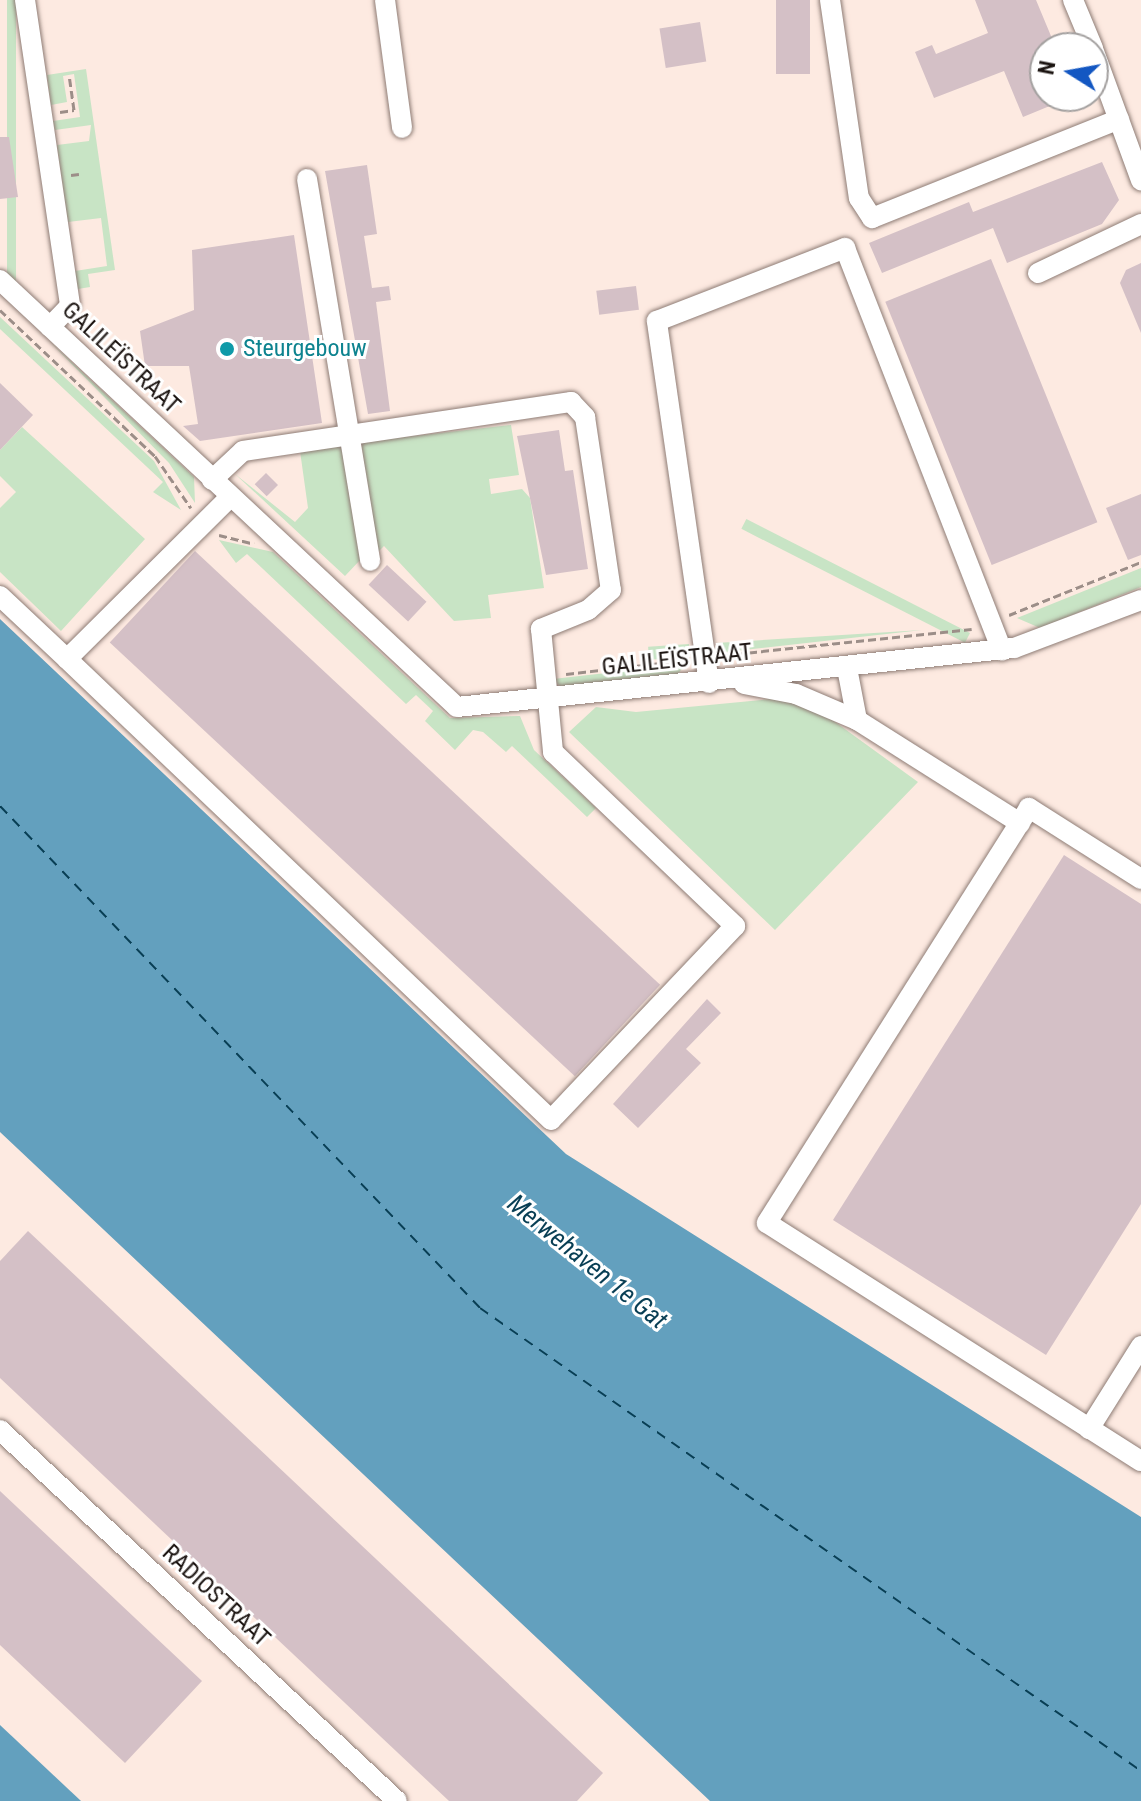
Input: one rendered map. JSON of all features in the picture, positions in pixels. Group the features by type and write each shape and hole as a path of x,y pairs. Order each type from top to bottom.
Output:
{"street":[{"path":"25,0 70,306 50,327"},
{"path":"385,0 402,128"},
{"path":"830,0 859,198 872,218 1119,119"},
{"path":"1073,0 1086,32"},
{"path":"1109,92 1119,119 1135,146 1141,179"},
{"path":"307,179 370,561"},
{"path":"1038,273 1141,224"},
{"path":"1002,650 845,248 657,321 718,682 829,706 857,720 1020,823"},
{"name":"GALILEÏSTRAAT","path":"0,280 449,703 465,709 1002,650 1141,600"},
{"path":"0,596 551,1120 735,926 553,752 541,629 588,610 611,590 585,417 571,402 243,451 212,480"},
{"path":"67,659 230,497"},
{"path":"829,706 822,684 838,669 857,720"},
{"path":"1141,879 1029,808 767,1223 1141,1461"},
{"path":"1089,1429 1141,1346"},
{"name":"RADIOSTRAAT","path":"0,1430 397,1801"}],"path":[{"path":"42,114 74,110 69,76"},
{"path":"71,175 79,174"},
{"name":"GALILEÏSTRAAT","path":"0,310 155,456 204,522 232,541 275,540"},
{"path":"1005,617 1141,562"},
{"path":"712,657 978,628"},
{"path":"546,676 697,659"}],"green space":[{"path":"7,0 16,0 16,296 7,296"},
{"path":"86,69 115,270 88,274 90,287 78,289 75,271 107,266 101,218 68,222 57,145 89,141 91,125 55,130 53,121 80,117 74,74 63,76 67,102 51,105 47,75"},
{"path":"0,317 154,461 181,510 153,492 163,482 0,329"},
{"path":"48,340 194,477 195,503 169,463"},
{"path":"511,425 519,475 489,479 491,494 522,489 530,498 544,588 488,595 491,618 454,621 384,546 378,552 361,442"},
{"path":"22,427 145,539 61,631 0,572 0,508 16,492 0,476 0,450"},
{"path":"344,445 362,558 345,576 235,474 295,522 308,508 300,451"},
{"path":"746,519 970,633 965,643 741,529"},
{"path":"219,540 273,552 450,718 520,716 534,750 596,808 587,817 512,746 506,752 483,732 473,730 455,750 425,721 433,711 416,695 406,704 247,554 236,563"},
{"path":"1141,568 1141,587 1040,628 1017,618"},
{"path":"922,630 717,653 716,643"},
{"path":"689,644 690,657 649,660 648,647"},
{"path":"686,664 677,675 561,687 553,679"},
{"path":"781,698 820,711 918,782 775,930 569,732 596,707 636,712"}],"water":[{"name":"Merwehaven 1e Gat","path":"0,619 566,1154 1141,1517 1141,1801 710,1801 0,1132"},
{"path":"0,1725 81,1801 0,1801"}],"building":[{"path":"776,0 810,0 810,74 776,74"},
{"path":"975,0 1036,0 1049,32 1029,32 1029,112 1035,112 1023,117 1004,71 934,98 915,52 932,45 936,54 988,33"},
{"path":"700,22 706,62 666,68 660,28"},
{"path":"0,137 9,137 18,197 0,199"},
{"path":"1102,162 1119,200 1102,224 1007,263 993,228 882,273 869,243 969,202 973,212"},
{"path":"367,165 377,234 364,236 372,288 389,286 391,300 376,302 390,411 368,414 325,171"},
{"name":"Steurgebouw","path":"294,235 322,423 200,441 183,426 198,424 189,366 145,366 140,331 194,310 192,250"},
{"path":"991,259 1097,522 992,565 885,302"},
{"path":"1141,263 1141,333 1120,283 1126,270"},
{"path":"636,286 639,310 599,315 596,291"},
{"path":"0,383 33,415 0,450"},
{"path":"559,430 565,471 573,470 588,569 546,575 517,436"},
{"path":"266,473 278,485 267,496 255,484"},
{"path":"1141,494 1141,555 1128,560 1106,508"},
{"path":"195,551 660,985 575,1076 110,642"},
{"path":"387,565 426,602 408,622 369,585"},
{"path":"1064,855 1141,904 1141,1204 1046,1355 833,1220"},
{"path":"707,999 721,1013 686,1049 701,1063 638,1128 613,1104"},
{"path":"28,1231 603,1773 577,1801 449,1801 0,1378 0,1261"},
{"path":"0,1491 202,1681 125,1763 0,1645"}],"ferry route":[{"path":"0,806 480,1308 1141,1771"}],"place":[{"name":"Steurgebouw","path":"227,349"}]}
